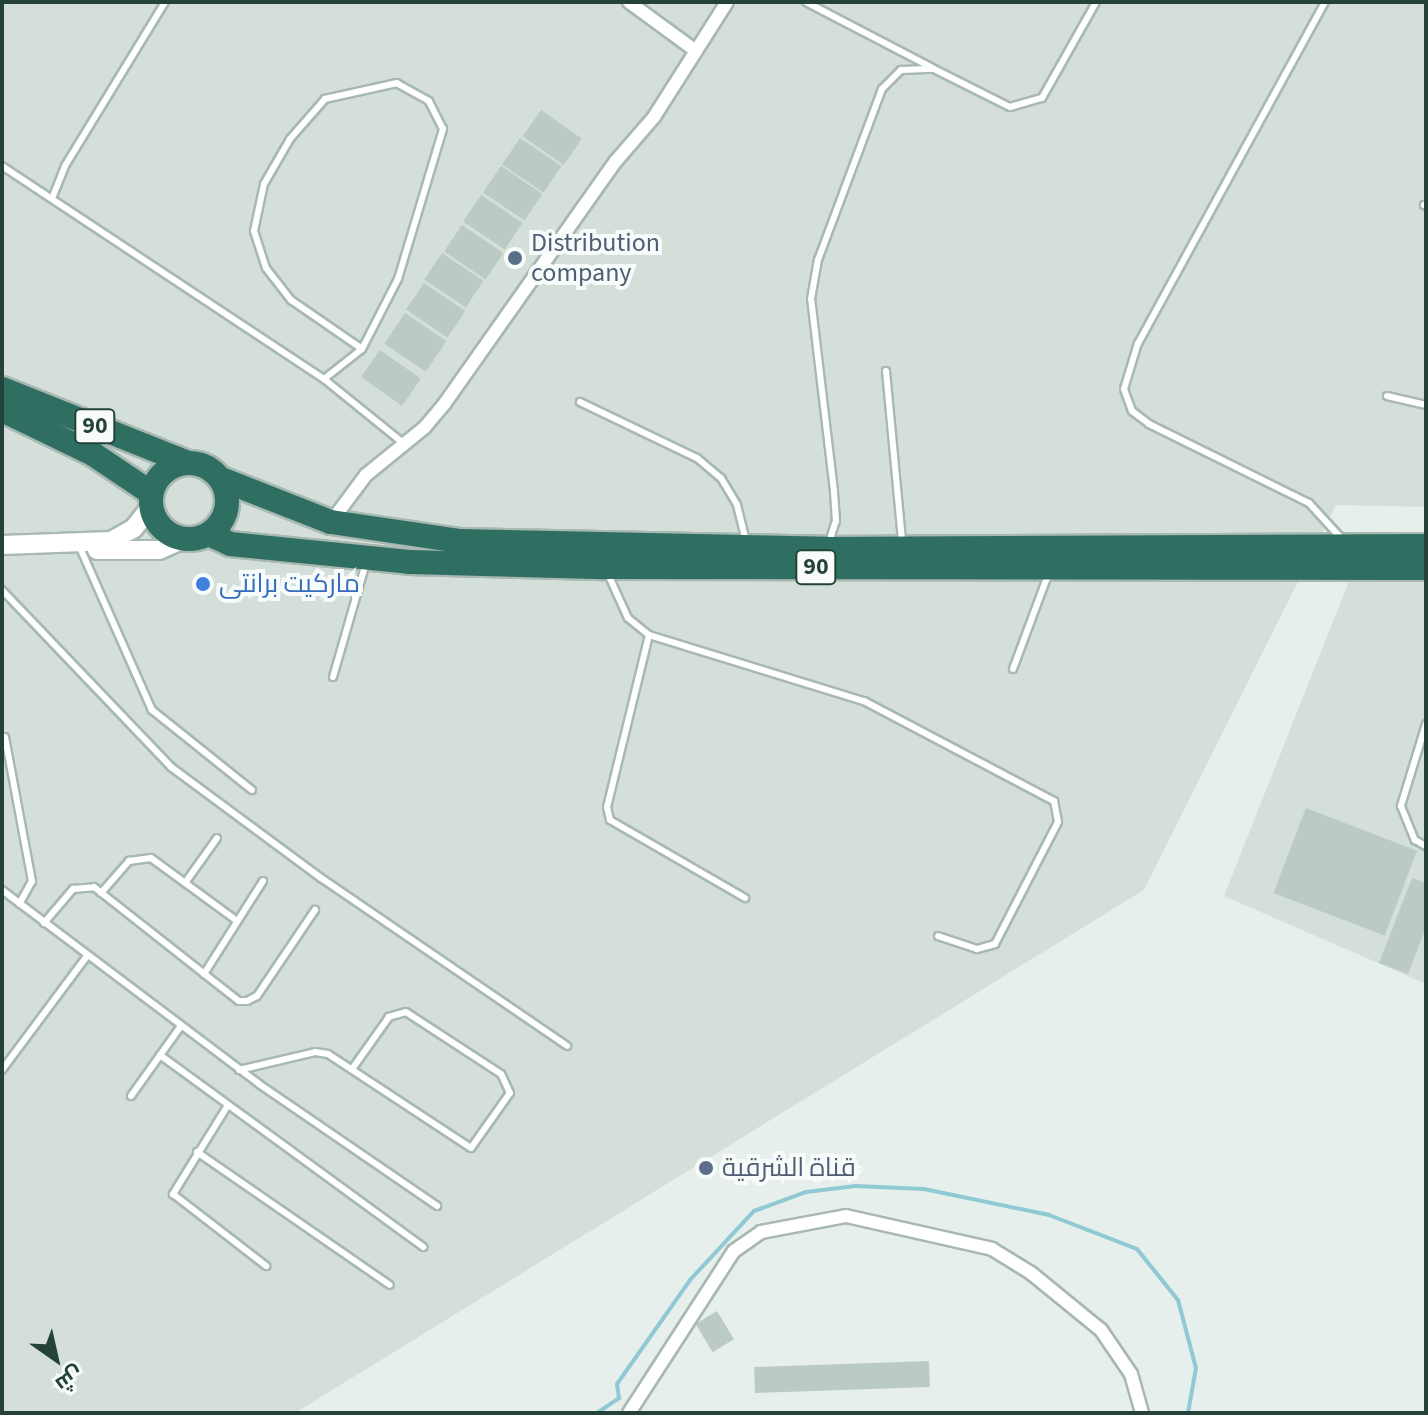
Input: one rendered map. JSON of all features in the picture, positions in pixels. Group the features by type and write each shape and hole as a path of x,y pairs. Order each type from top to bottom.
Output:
{"highway":[{"name":"90","path":"2,389 188,463 200,464 221,479 331,522 459,541 747,549 1426,546"},
{"name":"90","path":"2,410 93,454 151,500 162,528 184,539 209,534 230,544 409,562 605,567 1426,568"},
{"path":"151,500 164,472 188,463"},
{"path":"209,534 225,515 228,503 221,479"}],"street":[{"path":"629,2 696,51"},
{"path":"331,522 366,475 445,403 616,161 654,117 727,2"},
{"path":"39,546 111,541 134,528 151,500"},
{"path":"2,545 81,550 159,550 184,539"},
{"path":"629,1413 734,1251 761,1232 846,1216 992,1249 1031,1273 1101,1330 1131,1374 1142,1413"}],"lane":[{"path":"53,196 65,166 165,2"},
{"path":"806,2 1010,107 1042,98 1096,2"},
{"path":"1325,2 1138,343 1124,389 1132,411 1149,424 1309,503 1346,546"},
{"path":"827,549 836,521 811,299 818,260 882,89 901,70 934,69"},
{"path":"324,379 362,349 398,279 443,129 429,101 397,83 325,99 290,139 264,184 254,231 266,268 291,300 362,349"},
{"path":"2,166 53,196 324,379 403,444"},
{"path":"886,371 903,549"},
{"path":"1387,396 1426,405"},
{"path":"580,402 697,458 721,478 737,505 747,549"},
{"path":"81,550 152,710 252,790"},
{"path":"333,677 369,556"},
{"path":"605,567 628,618 649,635 864,701 1054,801 1058,822 995,944 977,949 938,936"},
{"path":"1013,669 1051,567"},
{"path":"2,590 171,767 321,878 567,1046"},
{"path":"649,635 607,807 610,820 619,830 745,898"},
{"path":"1426,724 1401,806 1415,840 1426,846"},
{"path":"5,737 32,881 19,904"},
{"path":"185,883 217,838"},
{"path":"101,893 139,856 185,883 237,921"},
{"path":"204,974 263,881"},
{"path":"44,923 73,889 84,885 101,893 239,1001 257,996 315,910"},
{"path":"2,890 239,1070 437,1206"},
{"path":"2,1070 87,956"},
{"path":"239,1070 315,1052 328,1054 471,1148 510,1093 501,1074 406,1012 389,1017 352,1069"},
{"path":"131,1096 181,1026"},
{"path":"160,1055 423,1247"},
{"path":"228,1105 173,1194 177,1201 266,1266"},
{"path":"197,1152 390,1285"}],"shaded area":[{"path":"2,2 1426,2 1426,507 1336,505 1144,890 295,1413 2,1413"},
{"path":"1355,566 1426,566 1426,984 1224,896"}],"building":[{"path":"541,110 582,139 564,165 523,136"},
{"path":"520,138 561,166 544,192 502,165"},
{"path":"501,166 542,194 525,220 483,193"},
{"path":"481,195 522,223 505,249 463,222"},
{"path":"462,225 503,253 486,279 444,252"},
{"path":"442,253 483,281 466,307 424,280"},
{"path":"424,283 465,311 448,337 406,310"},
{"path":"405,313 446,341 426,372 384,344"},
{"path":"380,350 421,379 402,406 361,377"},
{"path":"1306,808 1417,851 1384,936 1273,893"},
{"path":"1412,878 1426,883 1426,927 1408,974 1379,963"},
{"path":"717,1311 734,1339 713,1352 696,1324"},
{"path":"929,1361 930,1387 755,1393 754,1367"}],"waterway":[{"path":"597,1413 619,1398 617,1384 690,1280 754,1211 806,1192 856,1186 924,1189 1049,1215 1137,1249 1178,1300 1196,1368 1188,1413"}],"place":[{"name":"Distribution company","path":"515,258"},
{"name":"مارکیت برانتی","path":"203,584"},
{"name":"قناة الشرقية","path":"706,1168"}]}
